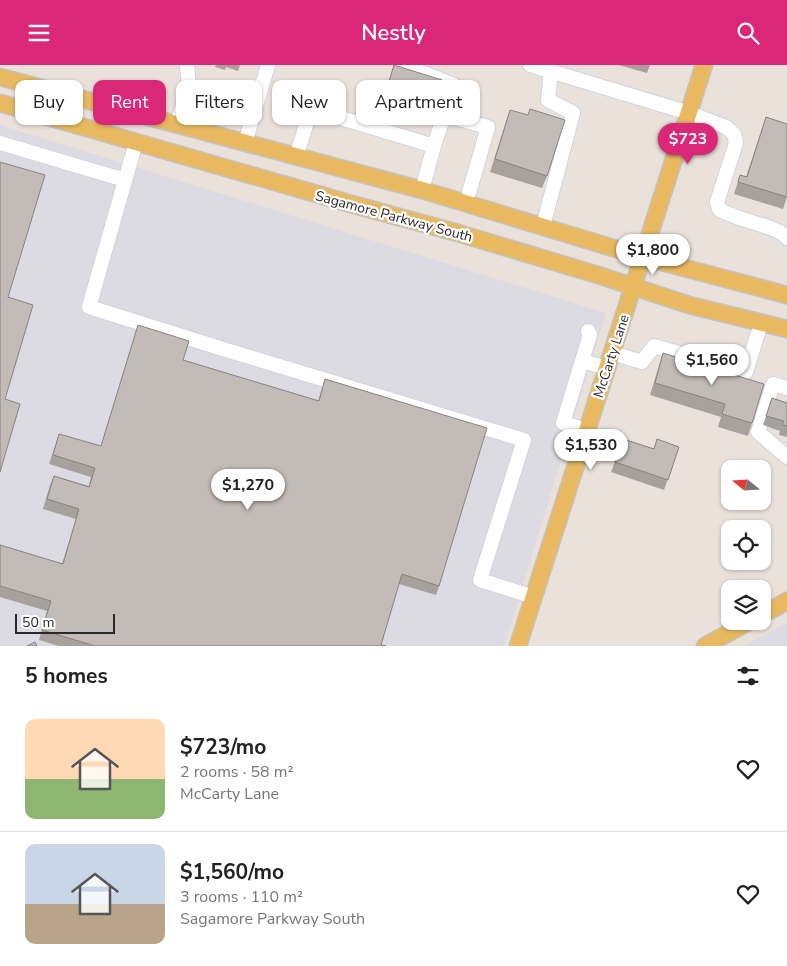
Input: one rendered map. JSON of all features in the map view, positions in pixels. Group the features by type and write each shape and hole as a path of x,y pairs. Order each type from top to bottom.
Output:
{"main road":[{"name":"McCarty Lane","path":"518,646 704,65"},
{"path":"0,77 176,123"},
{"name":"Sagamore Parkway South","path":"0,103 458,233 598,275 688,305 787,329"},
{"path":"184,125 422,190 643,257 787,295"},
{"path":"771,610 787,601"},
{"path":"705,646 734,630"}],"lane":[{"path":"187,65 188,80"},
{"path":"245,143 268,65"},
{"path":"403,65 441,80"},
{"path":"530,65 688,113 726,127 734,134 736,143 717,202 719,209 726,215 786,235"},
{"path":"543,226 573,113 548,100 551,71"},
{"path":"296,157 310,109 434,146"},
{"path":"422,190 441,125"},
{"path":"466,203 488,127 480,125"},
{"path":"136,142 89,307 524,440 480,580 534,597"},
{"path":"0,143 125,180"},
{"path":"582,361 642,362 654,346 746,372 761,323"},
{"path":"587,430 563,423 590,335 588,331"},
{"path":"787,388 773,384 758,431 787,457"}],"shaded area":[{"path":"0,125 606,313 504,646 0,646"},
{"path":"787,623 787,646 745,646 749,643"}],"building":[{"path":"394,65 442,80 389,80"},
{"path":"530,109 565,120 547,176 495,159 510,110 528,115"},
{"path":"766,117 787,124 787,197 738,182 740,175 747,177"},
{"path":"0,162 45,175 8,297 33,305 5,399 20,404 0,472"},
{"path":"138,325 189,341 183,360 319,401 325,379 487,428 439,586 402,574 381,645 386,646 95,646 42,630 51,601 0,586 0,545 63,564 79,509 47,499 54,476 89,487 95,468 53,455 59,434 101,446"},
{"path":"663,353 764,384 752,423 722,414 725,404 655,383"},
{"path":"772,398 787,403 787,426 782,425 784,421 766,416"},
{"path":"623,439 654,449 657,439 679,447 668,480 615,462"},
{"path":"35,642 37,646 27,646"}]}
